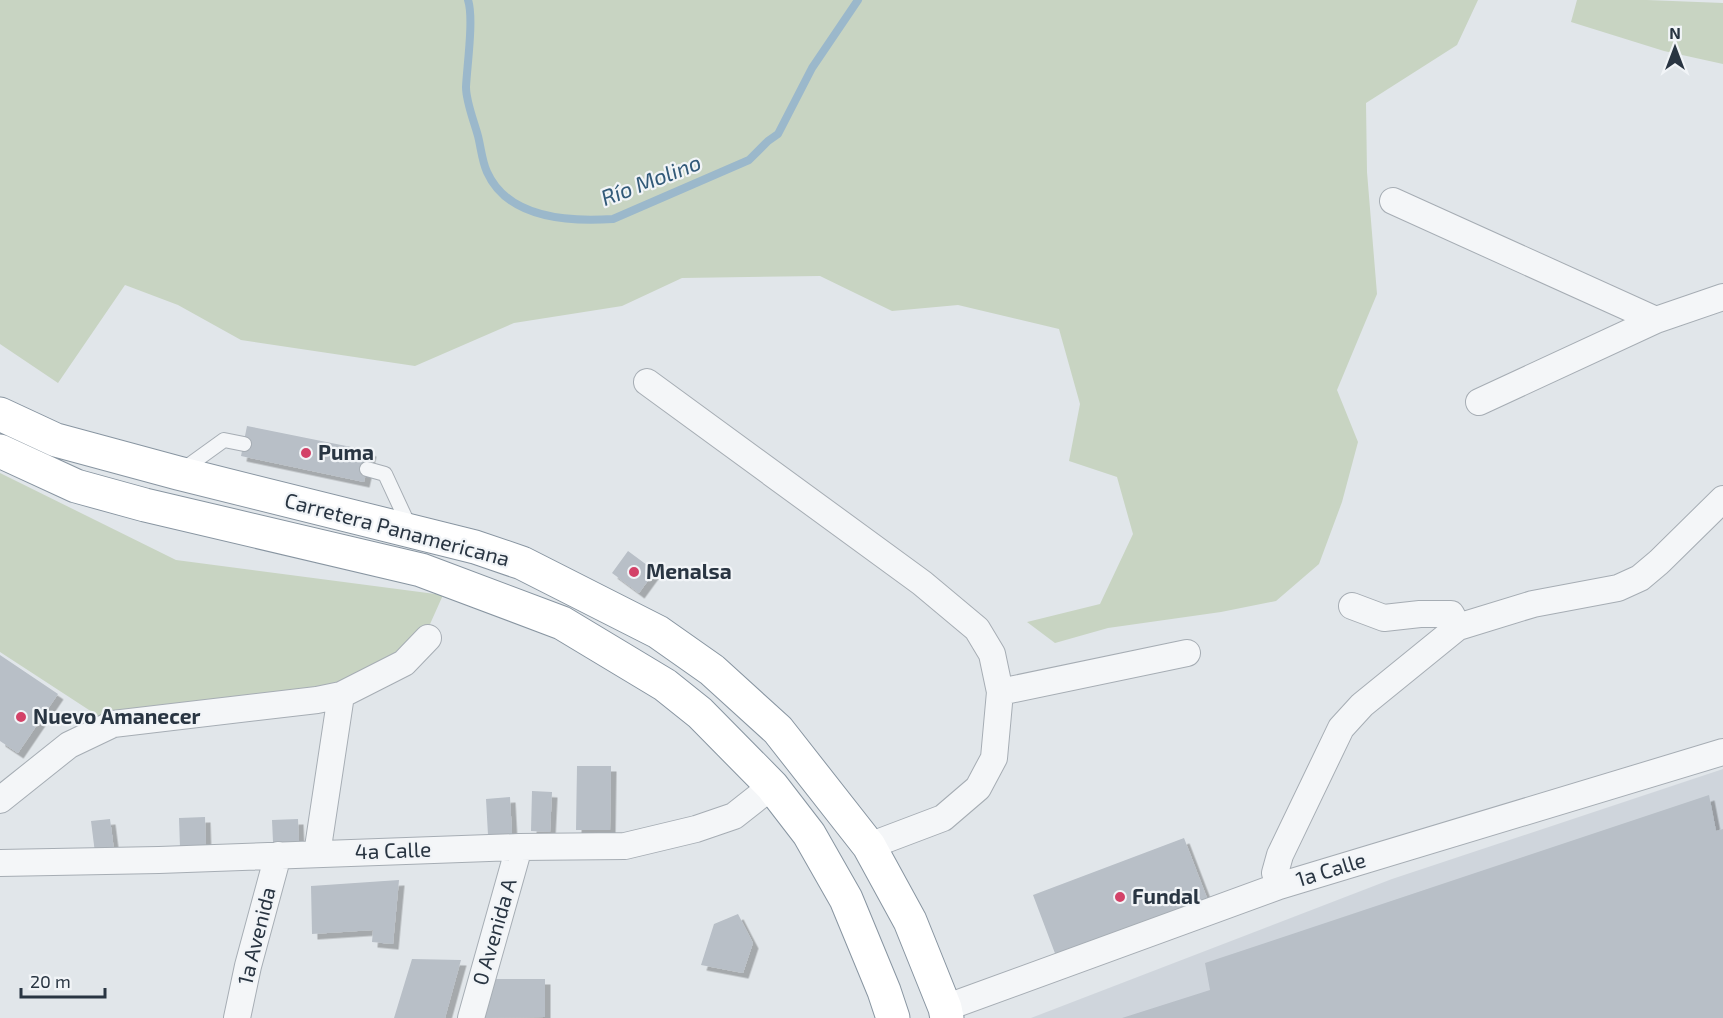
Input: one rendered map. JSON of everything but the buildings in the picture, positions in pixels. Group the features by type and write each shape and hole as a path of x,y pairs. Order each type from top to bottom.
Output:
{"highway":[{"name":"Carretera Panamericana","path":"0,414 56,440 475,547 522,563 658,632 712,670 778,730 869,846 910,921 946,1013"},
{"name":"Carretera Panamericana","path":"0,451 76,486 145,505 421,570 562,623 665,685 700,713 772,786 809,834 846,898 893,1018"}],"street":[{"path":"1393,201 1656,320"},
{"path":"1479,402 1656,320 1723,297"},
{"path":"647,382 922,583 977,629 992,654 1000,692 994,758 978,788 943,818 869,846"},
{"path":"1279,886 1275,873 1280,855 1341,728 1362,705 1458,627 1533,604 1618,588 1640,578 1723,499"},
{"path":"1352,606 1384,618 1420,614 1451,614 1458,627"},
{"path":"0,800 69,745 112,724 317,700 341,695 404,663 428,638"},
{"path":"1000,692 1187,652"},
{"path":"317,854 341,695"},
{"name":"1a Calle","path":"946,1013 1279,886 1723,752"},
{"name":"4a Calle","path":"0,863 519,847 625,846 696,829 734,816 772,786"},
{"name":"0 Avenida A","path":"471,1018 519,847"},
{"name":"1a Avenida","path":"237,1018 248,966 278,855"}],"lane":[{"path":"178,473 224,440 244,444"},
{"path":"367,469 385,474 411,530"}],"shaded area":[{"path":"1723,769 1723,1018 1031,1018 1392,879"}],"green space":[{"path":"0,0 1478,0 1457,45 1366,103 1367,172 1377,294 1337,390 1358,442 1342,502 1319,564 1276,601 1221,612 1108,628 1055,643 1027,622 1100,604 1133,534 1117,477 1069,461 1080,404 1059,329 958,305 892,311 820,276 682,278 622,306 514,323 415,366 241,340 178,305 125,285 58,383 0,344"},
{"path":"1577,0 1723,3 1723,64 1664,51 1571,22"},
{"path":"0,473 176,560 443,595 418,651 342,684 109,723 0,652"}],"waterway":[{"name":"Río Molino","path":"468,0 470,30 466,93 487,172 497,188 509,200 524,208 541,214 578,220 613,219 749,160 778,134 812,68 858,0"}],"place":[{"name":"Puma","path":"306,453"},
{"name":"Menalsa","path":"634,572"},
{"name":"Nuevo Amanecer","path":"21,717"},
{"name":"Fundal","path":"1120,897"}]}
